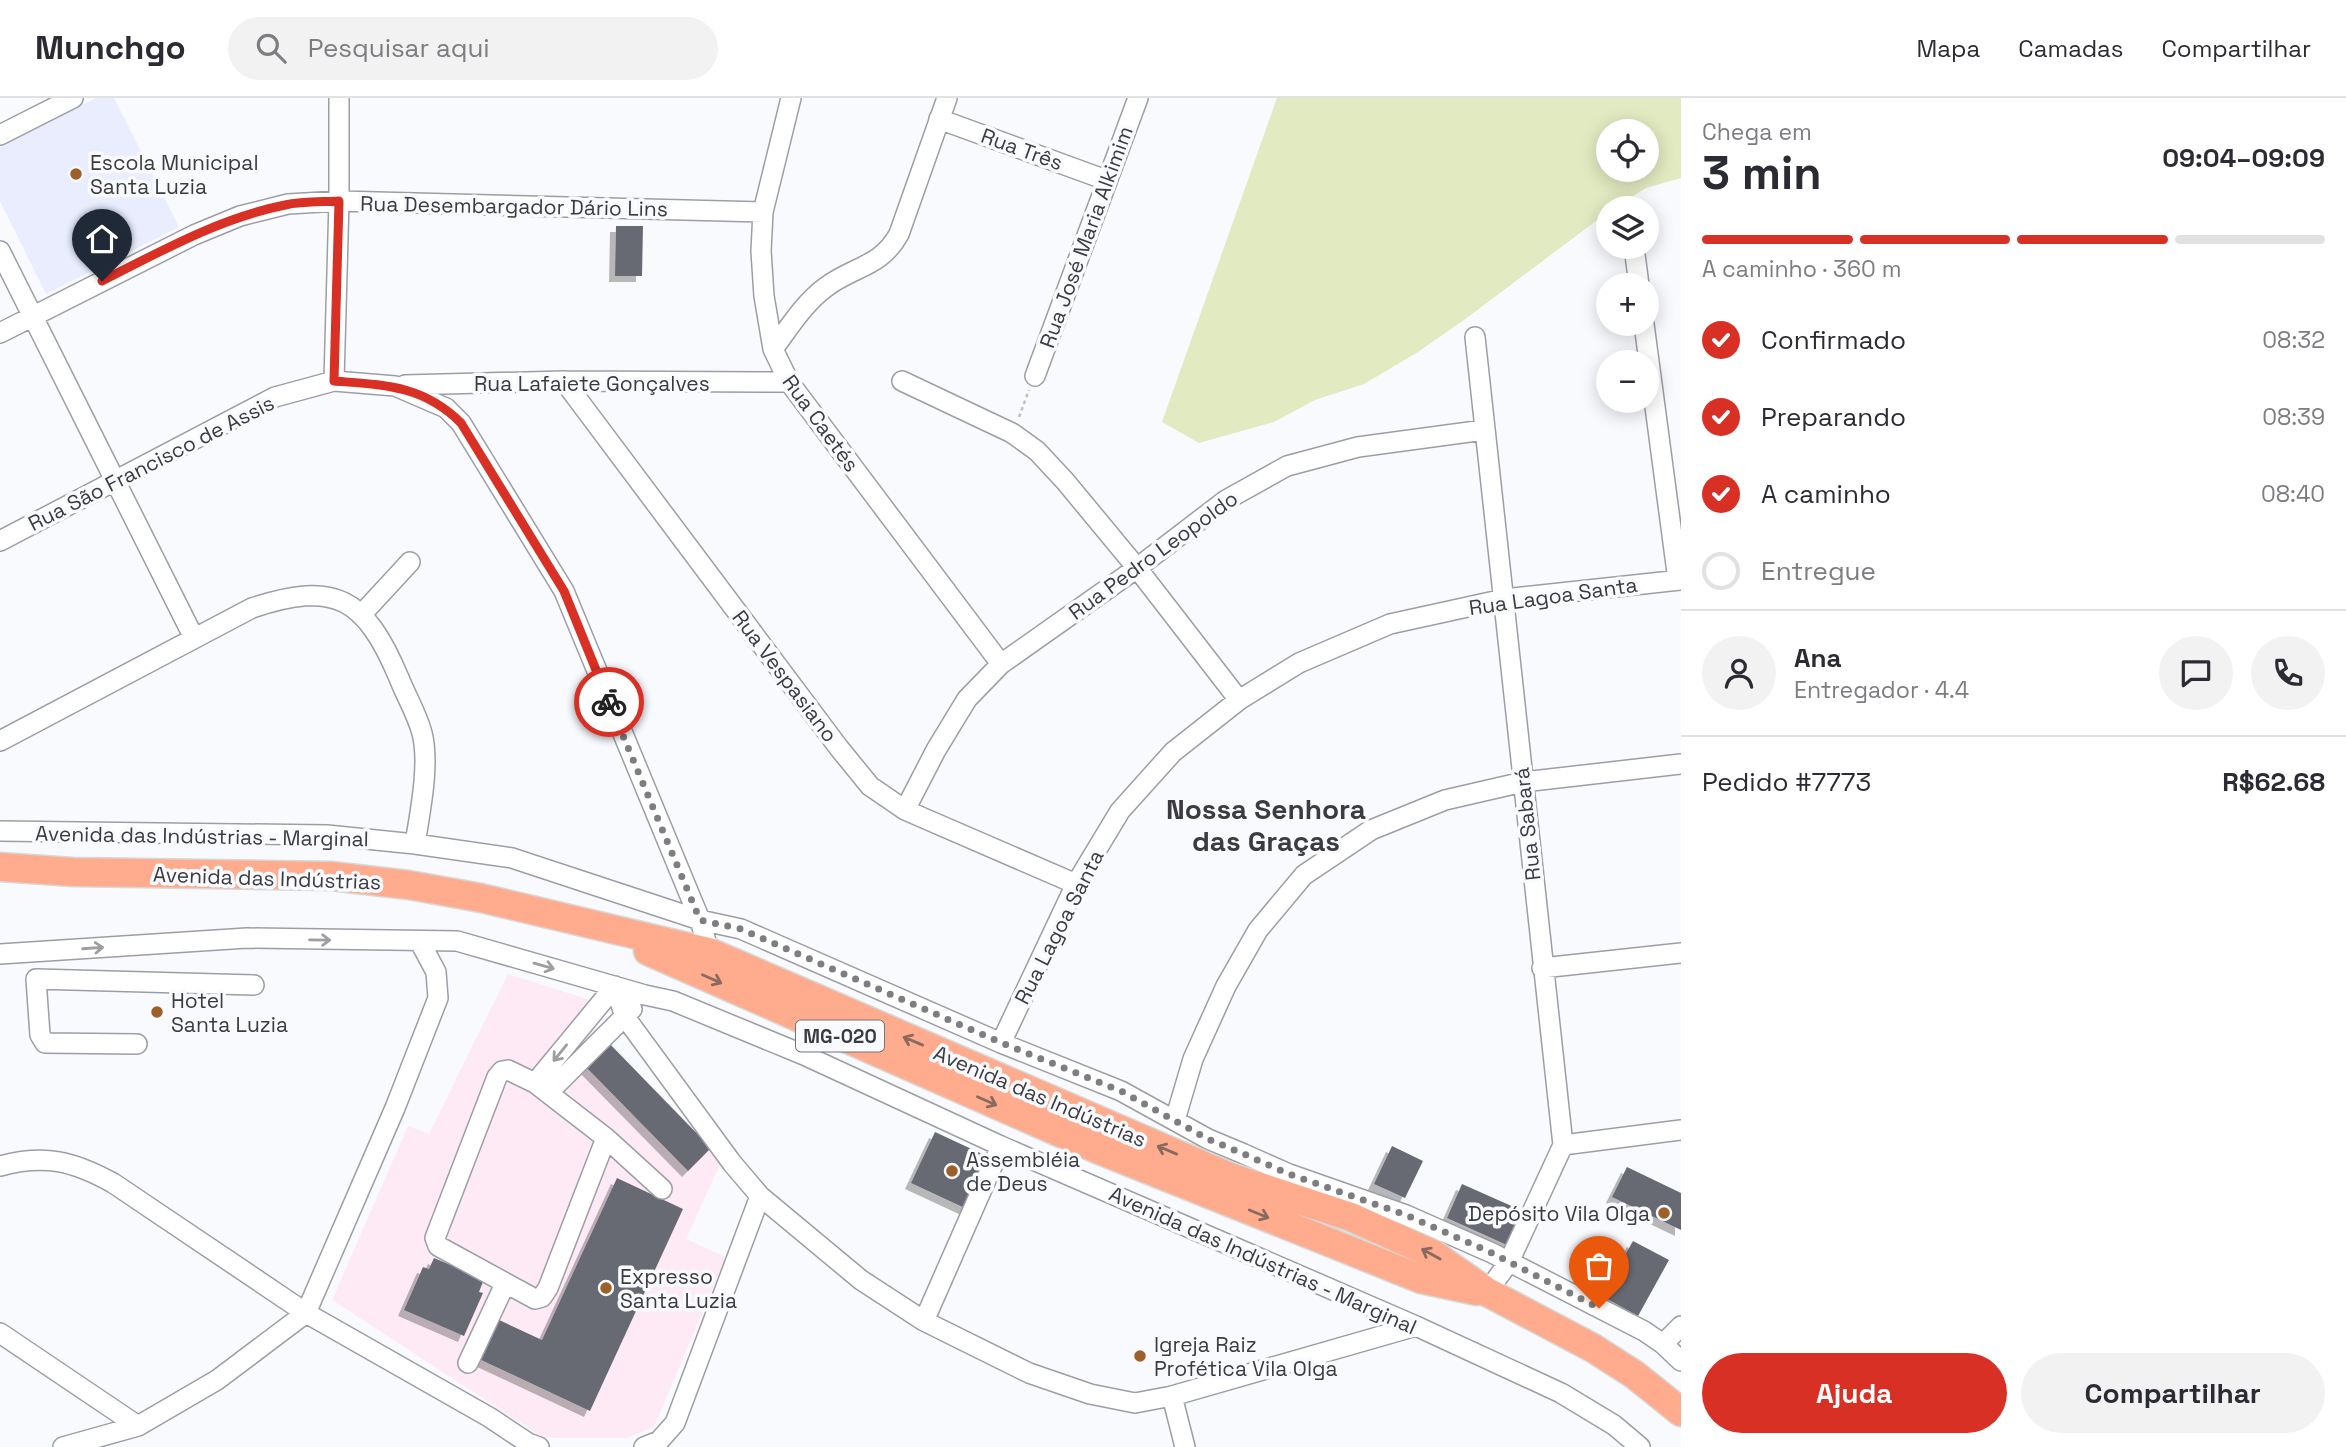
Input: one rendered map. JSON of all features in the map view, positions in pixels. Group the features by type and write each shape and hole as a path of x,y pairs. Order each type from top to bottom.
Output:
{"highway":[{"name":"Avenida das Indústrias","path":"0,867 73,872 331,876 409,885 481,898 709,952 1237,1165 1433,1254 1487,1292 1593,1348 1635,1375 1681,1412"},
{"name":"Avenida das Indústrias","path":"0,887 73,872"},
{"name":"Avenida das Indústrias","path":"583,921 1097,1149 1422,1279 1487,1292"}],"street":[{"path":"0,135 73,98"},
{"path":"334,381 339,98"},
{"name":"Rua Caetés","path":"791,98 763,212 761,251 764,296 773,349 789,382 1001,664"},
{"path":"773,349 800,312 825,288 891,249 899,234 947,98"},
{"name":"Rua José Maria Alkimim","path":"1034,376 1138,98"},
{"name":"Rua Três","path":"939,119 1106,180"},
{"name":"Rua Desembargador Dário Lins","path":"0,333 194,235 240,216 288,204 339,201 763,212"},
{"path":"0,251 194,638"},
{"path":"1646,336 1679,580"},
{"name":"Rua Sabará","path":"1475,337 1563,1145"},
{"name":"Rua São Francisco de Assis","path":"0,541 275,397 334,381 395,386 446,408 461,423 564,591 700,920 709,952"},
{"path":"902,381 1012,433 1037,451 1137,568 1239,700"},
{"name":"Rua Lafaiete Gonçalves","path":"395,386 564,382 789,382"},
{"name":"Rua Vespasiano","path":"564,382 870,786 905,810 1076,884"},
{"name":"Rua Pedro Leopoldo","path":"905,810 936,750 967,699 1001,664 1137,568 1226,500 1287,466 1358,447 1484,430"},
{"path":"361,615 410,562"},
{"name":"Rua Lagoa Santa","path":"1002,1043 1076,884 1120,811 1173,752 1239,700 1299,663 1390,624 1504,599 1679,580"},
{"path":"0,741 251,608 284,597 321,594 345,602 368,620 391,660 422,733 424,779 415,844"},
{"path":"1175,1120 1193,1059 1226,986 1258,930 1304,875 1371,830 1445,800 1523,782 1681,764"},
{"name":"Avenida das Indústrias - Marginal","path":"0,831 327,835 415,844 512,858 700,920 741,929 1002,1043 1121,1091 1208,1139 1237,1165 1289,1174 1406,1215 1509,1262 1644,1331 1664,1344 1681,1361"},
{"name":"Avenida das Indústrias - Marginal","path":"0,954 247,938 457,941 673,1001 804,1055 1001,1146 1416,1326 1561,1393 1614,1425 1640,1447"},
{"path":"63,1447 138,1426 217,1380 306,1313 395,1108 438,998 436,972 420,942"},
{"path":"52,950 55,980"},
{"path":"1542,968 1681,953"},
{"path":"137,1044 41,1040 36,979 254,985"},
{"path":"615,986 625,1017 732,1163 761,1196 861,1280 924,1321 1029,1373 1090,1394 1135,1403 1172,1396 1416,1326"},
{"path":"541,1088 615,986"},
{"path":"541,1088 625,1017 645,995"},
{"path":"804,1055 817,1026"},
{"path":"877,1089 890,1058"},
{"path":"606,1139 546,1293 535,1299 438,1246 435,1238 499,1075 508,1070 541,1088 606,1139 662,1189"},
{"path":"1487,1292 1509,1262 1563,1145 1681,1130"},
{"path":"924,1321 1001,1146"},
{"path":"0,1166 26,1159 57,1160 86,1168 113,1183 306,1313 539,1447"},
{"path":"1196,1188 1217,1185 1237,1165"},
{"path":"644,1447 659,1441 675,1423 761,1196"},
{"path":"468,1363 505,1284"},
{"path":"1664,1344 1681,1326"},
{"path":"0,1333 138,1426"},
{"path":"1172,1396 1185,1447"}],"path":[{"path":"1012,433 1034,376"}],"shaded area":[{"name":"Escola Municipal Santa Luzia","path":"96,98 114,98 179,227 46,294 0,201 0,147"},
{"path":"508,974 590,1000 582,1017 723,1158 686,1239 726,1257 654,1427 627,1438 544,1438 332,1300 408,1126 429,1134"}],"green space":[{"path":"1277,98 1681,98 1681,178 1646,188 1633,196 1596,196 1596,221 1464,320 1418,352 1364,384 1315,400 1274,422 1199,443 1162,422"}],"building":[{"path":"616,226 643,226 642,276 615,276"},
{"path":"606,1040 711,1148 688,1171 583,1064"},
{"name":"Assembléia de Deus","path":"935,1132 993,1159 969,1210 911,1183"},
{"path":"1392,1146 1423,1161 1405,1198 1374,1184"},
{"name":"Depósito Vila Olga","path":"1627,1167 1681,1193 1681,1230 1612,1197"},
{"name":"Expresso Santa Luzia","path":"617,1178 683,1209 590,1411 479,1359 497,1319 542,1340"},
{"path":"1462,1184 1525,1212 1509,1246 1447,1218"},
{"path":"1633,1241 1669,1260 1638,1316 1602,1296"},
{"path":"434,1258 484,1279 479,1292 483,1293 464,1336 404,1310 423,1267 429,1269"}],"way so far":[{"path":"609,702 700,920 741,929 1002,1043 1121,1091 1208,1139 1289,1174 1406,1215 1492,1253 1599,1308"}],"place":[{"name":"Escola Municipal Santa Luzia","path":"76,174"},
{"name":"Hotel Santa Luzia","path":"157,1012"},
{"name":"Assembléia de Deus","path":"952,1171"},
{"name":"Depósito Vila Olga","path":"1664,1213"},
{"name":"Expresso Santa Luzia","path":"606,1288"},
{"name":"Igreja Raiz Profética Vila Olga","path":"1140,1356"}],"district":[{"name":"Nossa Senhora das Graças","path":"1266,825"}],"route":[{"path":"102,281 194,235 240,216 288,204 339,201 334,381 395,386 446,408 461,423 564,591 609,702"}]}
